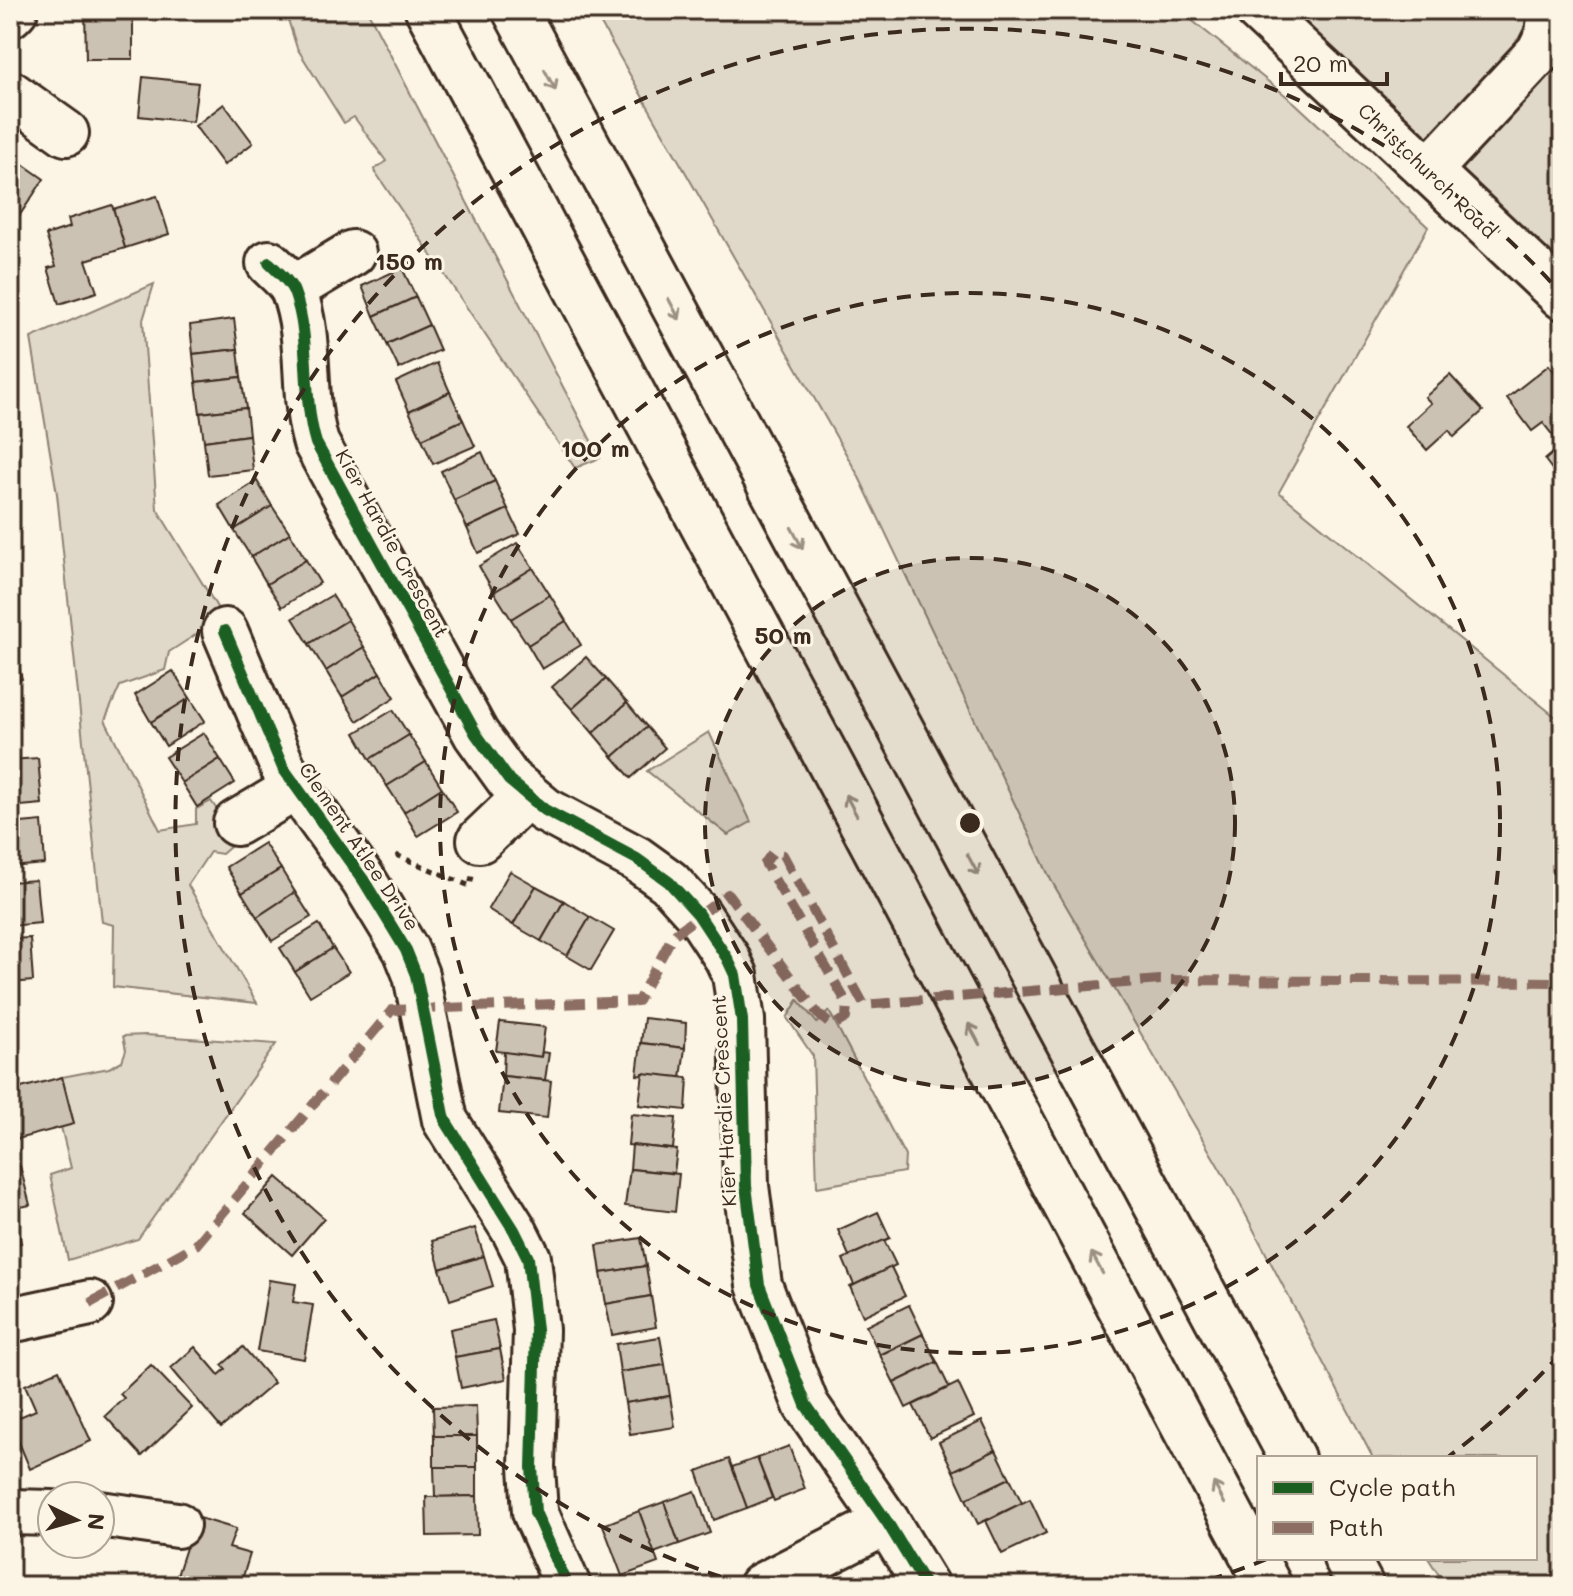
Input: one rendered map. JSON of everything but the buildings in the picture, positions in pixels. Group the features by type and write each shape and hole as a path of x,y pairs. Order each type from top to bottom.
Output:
{"main road":[{"path":"10,15 15,10"},
{"path":"428,10 1269,1586"},
{"path":"515,10 1291,1456"},
{"name":"Christchurch Road","path":"1258,10 1563,297"},
{"path":"1429,170 1539,52 1548,34 1551,10"},
{"path":"10,93 66,133"},
{"name":"Kier Hardie Crescent","path":"353,253 281,276 302,336 307,415 316,443 476,734 526,796 655,871 698,914 727,958 737,983 742,1020 746,1186 759,1285 806,1405 887,1522 926,1586"},
{"name":"Clement Atlee Drive","path":"225,631 295,788 364,881 399,936 416,975 445,1120 514,1230 528,1258 536,1330 532,1467 535,1512 568,1586"},
{"path":"236,823 295,788"},
{"path":"480,840 526,796"},
{"path":"10,1320 90,1303"},
{"path":"10,1512 36,1513"},
{"path":"116,1516 177,1525"},
{"path":"761,1586 887,1522"},
{"path":"1347,1560 1361,1586"}],"path":[{"path":"364,881 397,855 470,886 480,840"}],"shaded area":[{"path":"285,10 367,10 600,458 575,468 374,170 386,161 354,117 344,123 297,48"},
{"path":"593,10 1179,10 1295,103 1428,227 1279,492 1563,723 1563,1586 1446,1586 1429,1560 1537,1560 1537,1456 1372,1456 1237,1198 1051,880 858,475"},
{"path":"1248,10 1563,10 1563,297"},
{"path":"154,284 143,320 157,509 223,617 169,652 165,670 120,686 105,720 160,830 196,824 196,809 211,801 238,840 222,854 210,852 188,885 257,1003 113,987 114,925 102,922 57,494 31,338"},
{"path":"709,732 751,822 728,835 647,771"},
{"path":"798,1000 817,1023 829,1011 905,1156 904,1172 817,1187 813,1056 787,1018"},
{"path":"123,1036 276,1044 138,1239 68,1260 50,1175 71,1168 61,1127 74,1123 62,1077 109,1068 122,1061 126,1050"}],"marked path":[{"path":"90,1303 196,1245 392,1010 638,1001 673,935 728,894 818,1014 832,1026 846,1018 847,1003 765,863 772,853 783,855 864,1005 1160,980 1563,982"}],"cycle path":[{"path":"269,263 292,288 299,310 311,424 316,443 476,734 509,780 545,810 637,859 669,882 698,914 727,958 735,975 742,1020 746,1186 759,1285 806,1405 887,1522 926,1586"},
{"path":"225,631 283,768 364,881 406,950 416,975 445,1120 514,1230 528,1258 536,1330 532,1467 535,1512 568,1586"}]}
